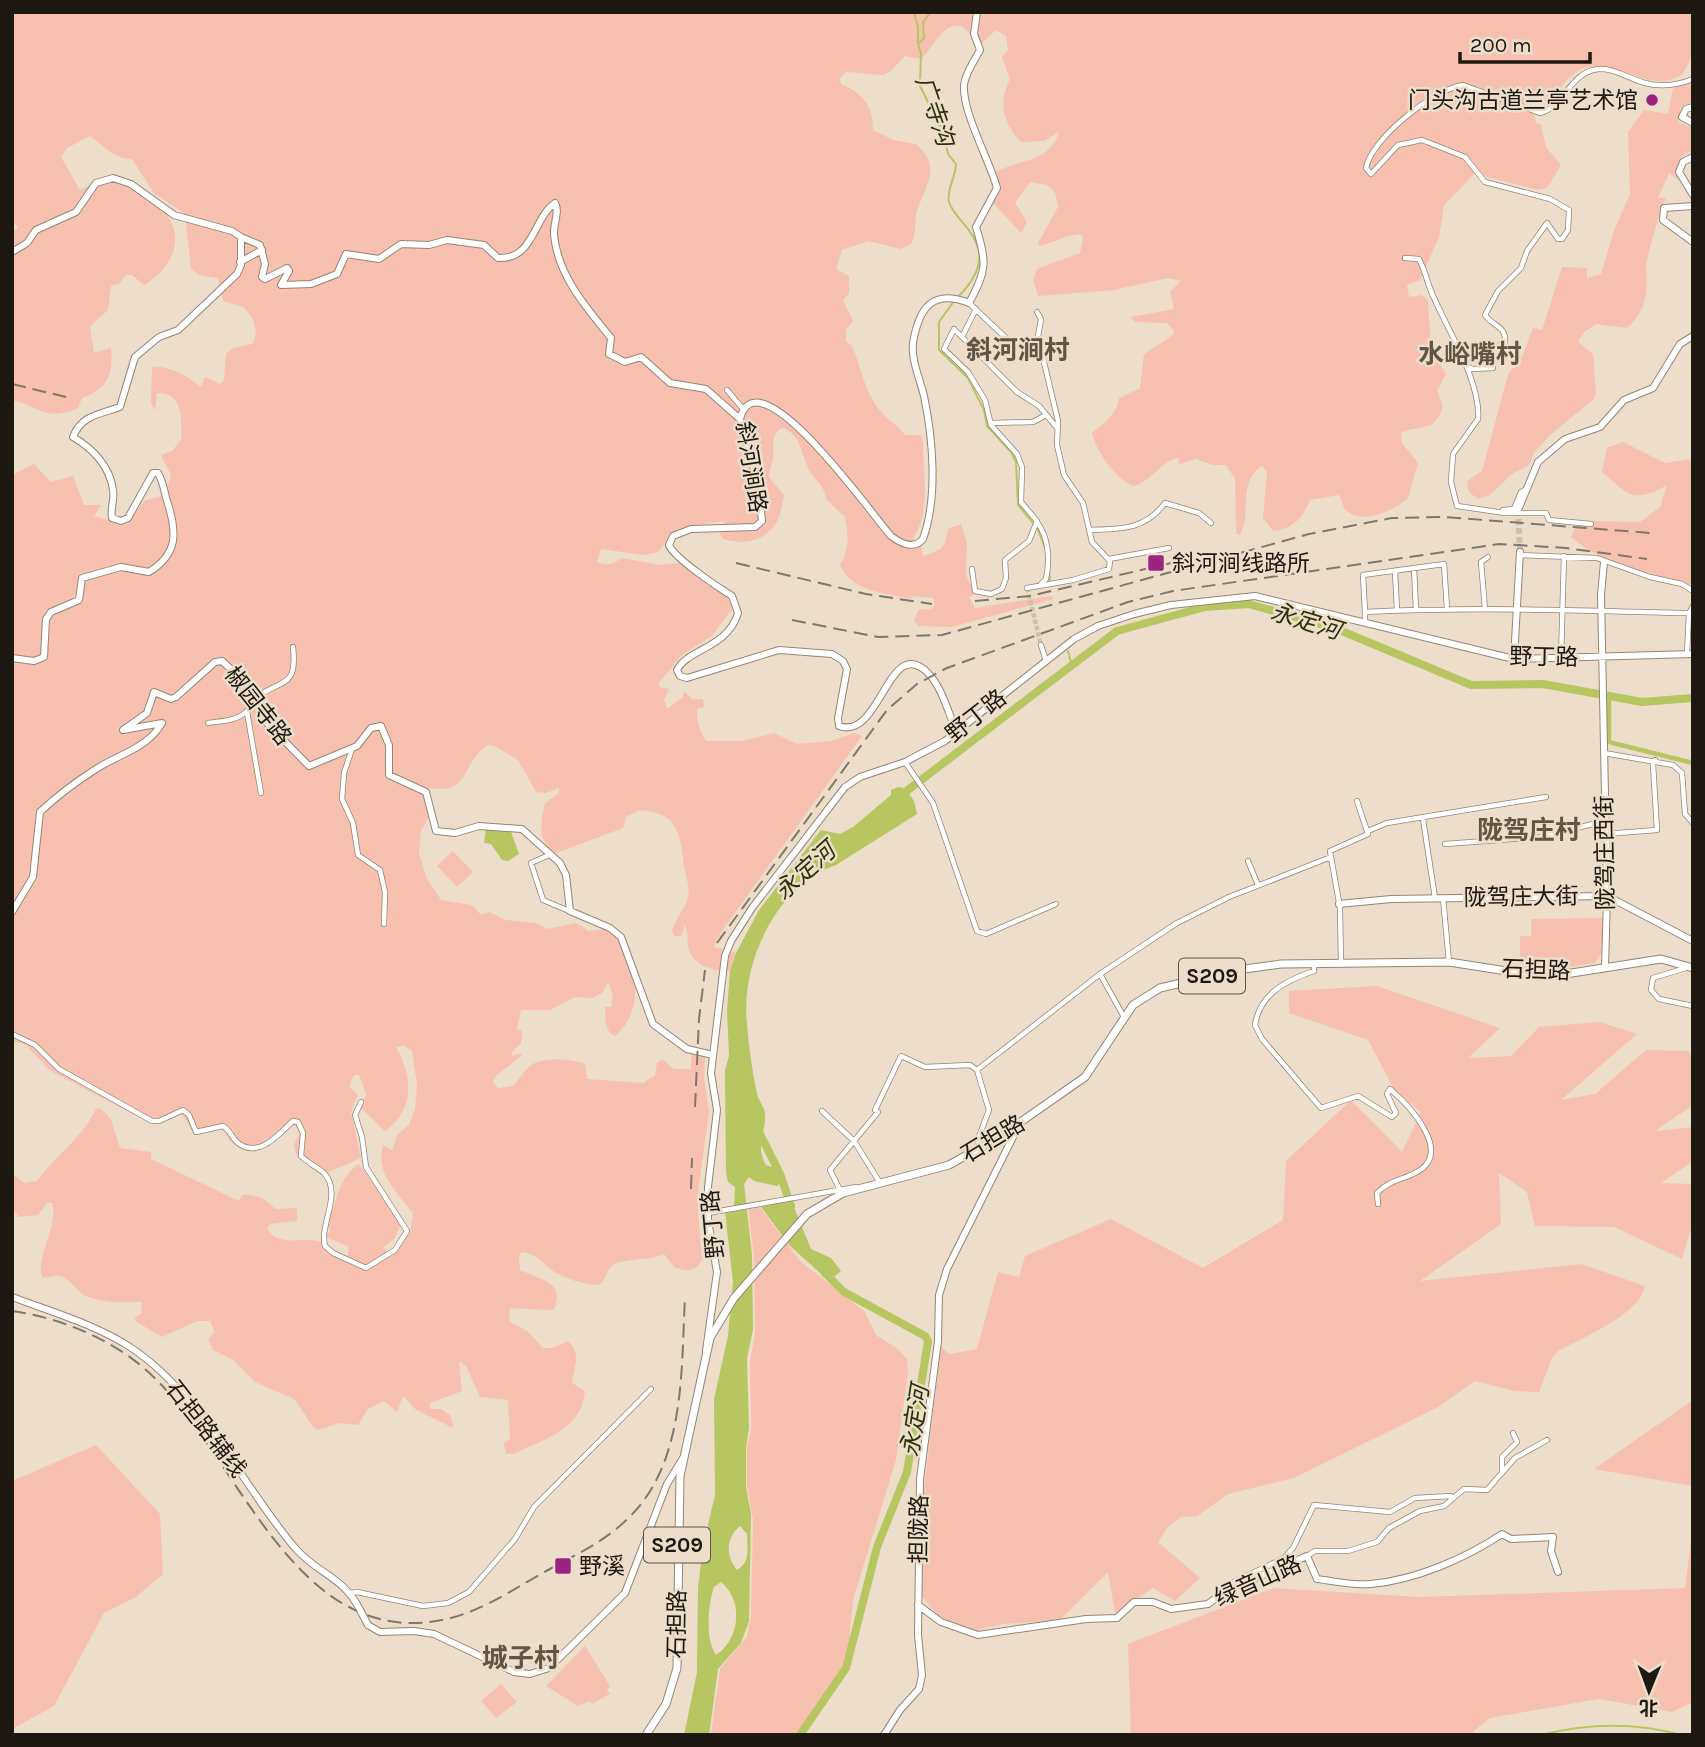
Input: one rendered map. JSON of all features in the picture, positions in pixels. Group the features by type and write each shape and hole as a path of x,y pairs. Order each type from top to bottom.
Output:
{"main road":[{"name":"石担路","path":"646,1735 666,1704 677,1668 680,1646 678,1512 682,1458 710,1338 734,1298 807,1214 834,1197 862,1186 932,1171 979,1149 1085,1077 1142,997 1160,988 1254,968 1314,964 1449,962 1545,975 1661,958 1691,967"}],"street":[{"path":"976,12 974,34 980,50 964,83 965,99 980,138 981,150 991,165 998,188 976,227 986,260 970,303 1006,338 1043,358"},
{"path":"1464,364 1472,369 1493,368 1489,349 1505,343 1506,338 1500,326 1488,321 1485,315 1488,308 1505,281 1521,268 1527,251 1547,223 1551,224 1558,239 1562,239 1568,230 1569,210 1550,199 1485,182 1465,157 1438,144 1422,140 1403,142 1371,174 1366,168 1368,158 1402,121 1424,103 1454,86 1463,85 1540,113 1550,110 1576,80 1591,70 1611,71 1646,84 1664,85 1693,79"},
{"path":"1693,107 1686,109 1682,117 1684,121 1693,123"},
{"path":"1693,158 1683,162 1679,172 1693,195"},
{"path":"12,252 27,243 37,230 76,212 96,183 113,178 131,184 174,215 256,241 262,250 265,264 262,277 270,278 286,268 289,271 282,282 282,288 311,284 337,274 346,254 379,259 405,243 429,246 447,240 474,242 484,245 502,259 528,245 555,203 558,209 554,235 563,270 572,289 592,310 611,338 608,350 614,359 625,362 640,358 670,383 706,389 740,419"},
{"path":"1693,205 1664,208 1664,220 1693,242"},
{"path":"12,658 34,661 44,657 46,619 51,612 79,600 82,578 121,566 149,572 171,553 174,546 173,519 158,472 153,474 128,517 121,521 112,518 114,492 105,467 87,445 73,437 84,421 107,409 120,407 135,357 159,337 178,330 237,275 241,237"},
{"path":"240,262 262,250"},
{"path":"1405,258 1419,259 1433,298 1451,328 1478,414 1453,454 1451,482 1457,506 1546,513 1549,520 1591,524"},
{"name":"斜河涧路","path":"957,733 933,680 918,667 906,666 895,671 882,698 870,713 856,725 847,728 839,726 838,718 847,670 843,660 832,654 779,650 687,678 679,675 678,667 682,661 719,640 738,613 732,596 716,587 674,553 669,541 691,529 755,527 763,516 758,483 740,419 744,410 757,401 768,403 778,410 823,451 891,536 906,544 919,543 925,534 930,508 930,458 927,413 913,346 919,322 932,302 942,297 970,303"},
{"path":"963,335 976,309"},
{"path":"1037,312 1041,323 1037,342 1058,429 1057,445 1064,475 1083,503 1092,542 1109,559 1109,569 1073,580 1028,587 1044,583 1048,568 1045,532 1035,523 1021,502 1022,467 1017,454 991,423 985,400 968,372 944,349 954,329 963,335 1017,392 1039,405 1058,429"},
{"path":"1518,510 1538,462 1564,439 1600,427 1624,400 1653,388 1680,344 1693,336"},
{"path":"727,390 744,410"},
{"path":"991,423 1033,422 1046,415"},
{"path":"1494,511 1514,509 1521,492 1527,488"},
{"path":"1090,530 1138,527 1156,515 1165,503 1199,513 1211,523"},
{"path":"972,569 975,591 991,594 1002,589 1006,578 1005,560 1029,541 1035,523"},
{"path":"1109,559 1169,548"},
{"path":"1514,659 1520,553 1597,558 1682,584 1693,591"},
{"path":"1561,659 1564,556"},
{"path":"1485,609 1481,562 1488,557"},
{"name":"陇驾庄西街","path":"1604,562 1601,611 1607,897 1605,968"},
{"path":"1365,624 1363,575 1444,564 1447,609"},
{"path":"1415,568 1416,610"},
{"path":"1395,571 1397,610"},
{"name":"野丁路","path":"706,1351 717,1272 708,1187 717,1121 711,1073 725,956 738,930 845,787 860,777 907,765 957,733 1074,639 1098,626 1171,604 1243,595 1266,598 1514,659 1603,659 1690,654"},
{"path":"1690,654 1693,606"},
{"path":"1365,612 1515,608 1691,613"},
{"path":"1041,645 1046,661"},
{"path":"208,723 229,721 247,712 255,698 290,678 295,667 293,648"},
{"name":"椒园寺路","path":"12,912 33,877 40,813 96,769 126,755 157,731 162,723 123,730 147,713 154,692 171,699 176,697 218,660 226,663 248,685 263,719 309,766 352,748 370,728 384,729 389,745 389,775 426,792 432,824 440,834 479,826 522,829 551,854 566,875 570,911"},
{"path":"247,712 261,793"},
{"path":"352,748 344,772 342,799 353,823 358,855 380,870 385,892 384,923"},
{"path":"1603,753 1673,765 1682,773 1685,814 1693,823"},
{"path":"1605,834 1657,830 1653,764 1655,760"},
{"path":"907,765 928,795 977,931 986,934 1056,904"},
{"path":"1341,963 1339,904 1330,851 1387,823 1546,797"},
{"path":"1357,801 1368,831"},
{"path":"1423,818 1449,962"},
{"path":"1445,844 1540,837 1605,821"},
{"path":"551,854 531,863 543,900 610,928 621,937 653,1024 687,1049 713,1055"},
{"path":"977,1070 1100,974 1177,923 1258,885 1331,857"},
{"path":"1248,861 1258,885"},
{"name":"陇驾庄大街","path":"1339,904 1439,898 1607,897 1693,941"},
{"path":"1314,964 1314,971 1287,980 1276,989 1259,1007 1255,1025 1262,1039 1321,1108 1358,1096 1392,1117 1396,1113 1387,1094 1390,1089 1431,1136 1431,1153 1426,1165 1417,1172 1383,1186 1377,1193 1378,1204"},
{"path":"1691,967 1653,978 1651,990 1659,999 1693,1006"},
{"path":"1100,974 1125,1018"},
{"path":"12,1034 35,1045 59,1069 152,1121 159,1121 183,1110 189,1115 196,1132 223,1126 240,1144 256,1147 267,1144 293,1121 298,1122 303,1133 300,1154 324,1173 329,1183 331,1202 324,1235 325,1246 333,1253 366,1268 395,1250 407,1231 366,1167 362,1137 355,1115 361,1102"},
{"path":"839,1188 830,1170 878,1112 875,1110 901,1056 925,1067 970,1065 977,1070 989,1110 978,1139 979,1149"},
{"path":"822,1111 854,1141 880,1183"},
{"name":"担陇路","path":"884,1735 900,1710 919,1689 922,1675 918,1605 920,1479 938,1341 939,1295 947,1269 1021,1121"},
{"path":"712,1212 862,1186"},
{"name":"石担路辅线","path":"12,1297 106,1334 150,1363 173,1383 298,1551 351,1593 368,1625 380,1632 414,1631 434,1634 514,1672 530,1674 549,1668 625,1593 667,1484 682,1458"},
{"path":"351,1593 358,1592 423,1606 448,1603 469,1592 515,1539 534,1507 651,1389"},
{"path":"1502,1473 1502,1457 1517,1442 1513,1433"},
{"path":"1218,1596 1223,1587 1284,1558 1294,1545 1314,1505 1390,1512 1415,1498 1451,1496 1464,1489 1487,1490 1515,1458 1546,1440"},
{"path":"1307,1556 1315,1551 1348,1551 1377,1542 1397,1524 1420,1511 1444,1506 1451,1496"},
{"name":"绿音山路","path":"918,1605 941,1622 978,1635 1086,1619 1117,1618 1134,1602 1153,1602 1171,1609 1208,1604 1218,1596 1307,1556 1317,1579 1371,1584 1398,1579 1462,1557 1502,1534 1511,1539 1550,1535 1554,1541 1551,1551 1558,1572"}],"shaded area":[{"path":"12,12 1693,12 1693,54 1683,74 1659,81 1600,66 1588,67 1573,74 1552,97 1538,105 1534,114 1536,123 1541,124 1546,147 1561,165 1547,188 1538,190 1484,176 1478,170 1444,205 1439,237 1420,280 1407,285 1409,297 1421,295 1428,300 1431,349 1446,374 1437,390 1443,407 1439,416 1430,425 1401,433 1402,443 1418,463 1408,498 1387,511 1360,517 1346,510 1339,495 1310,500 1296,522 1273,531 1263,518 1267,472 1262,466 1254,473 1247,489 1245,518 1240,535 1237,534 1236,528 1235,479 1226,465 1212,465 1196,459 1179,464 1178,458 1166,463 1146,480 1134,486 1114,472 1097,448 1092,433 1113,413 1119,398 1140,388 1144,354 1173,335 1174,331 1167,323 1135,322 1131,317 1174,309 1170,292 1181,281 1168,278 1114,290 1038,296 1033,280 1037,269 1080,253 1083,238 1081,234 1076,234 1040,246 1038,243 1058,207 1055,192 1047,185 1030,182 1015,203 1027,222 1021,233 992,202 999,189 996,172 1033,159 1049,150 1059,132 1044,141 1021,142 1010,128 1003,104 1010,79 1002,57 1008,50 1006,36 996,30 977,48 965,29 952,27 940,35 921,59 905,56 891,71 883,75 846,72 840,78 841,84 861,96 869,107 873,130 893,140 916,144 929,161 930,177 917,211 911,244 901,249 868,241 842,250 836,269 849,276 849,293 843,300 853,321 846,329 846,341 852,346 869,394 881,412 905,435 921,435 925,479 924,505 919,528 913,538 921,545 923,556 942,548 948,529 961,524 967,543 966,575 975,594 969,597 975,608 1052,596 1053,599 952,627 918,626 914,620 919,609 930,610 935,605 933,598 912,596 911,599 880,593 861,586 845,574 840,565 847,542 845,517 826,499 822,486 809,470 797,440 782,428 774,438 769,477 784,495 775,525 763,536 740,542 723,539 719,532 725,521 684,527 672,534 658,552 643,555 601,549 597,562 604,564 622,558 659,565 682,563 729,598 732,609 712,636 682,655 659,683 659,687 669,689 664,700 667,709 683,697 684,691 692,699 703,699 704,707 697,709 697,718 706,741 742,741 774,733 797,744 831,741 854,733 862,736 722,931 714,947 736,953 730,971 711,969 694,958 688,947 685,925 681,936 674,936 672,931 675,922 687,902 689,893 680,838 671,822 664,816 639,810 626,817 623,828 554,854 545,843 541,824 545,803 559,793 559,788 546,793 536,792 518,760 495,746 488,745 479,753 458,783 440,789 425,787 428,818 421,831 419,853 426,877 441,900 472,905 481,915 489,912 505,920 536,923 548,929 576,923 589,931 606,929 626,951 632,965 635,997 632,1012 615,1036 607,1028 605,1007 611,1007 613,995 608,982 602,993 593,998 575,997 550,1010 521,1010 517,1029 522,1031 521,1043 511,1053 513,1056 522,1055 495,1077 493,1082 498,1088 513,1086 530,1066 545,1060 585,1064 587,1079 643,1083 655,1075 657,1063 662,1059 674,1069 691,1069 691,1054 705,1058 704,1078 709,1112 697,1199 702,1260 697,1267 687,1270 674,1267 664,1254 624,1261 613,1265 601,1284 596,1285 567,1278 534,1256 522,1252 519,1256 520,1270 548,1282 556,1292 557,1300 554,1309 510,1308 509,1321 527,1331 543,1348 552,1348 568,1341 576,1356 572,1383 585,1391 577,1415 559,1432 513,1454 506,1454 504,1443 510,1439 508,1400 480,1397 466,1366 459,1361 462,1391 430,1403 430,1409 441,1409 451,1416 453,1428 415,1409 403,1396 397,1412 384,1401 368,1409 358,1425 339,1423 319,1430 314,1428 294,1399 255,1382 233,1360 213,1350 208,1339 215,1332 210,1321 197,1321 162,1337 135,1321 142,1313 141,1302 100,1300 82,1294 63,1277 43,1278 41,1263 52,1223 52,1203 47,1203 38,1215 19,1217 12,1208 12,1174 25,1183 37,1181 84,1129 96,1109 100,1108 111,1119 120,1148 151,1152 151,1159 239,1201 243,1195 253,1196 261,1198 275,1209 297,1208 297,1221 270,1224 267,1229 285,1240 321,1242 347,1257 349,1247 326,1237 331,1230 327,1226 341,1185 351,1170 359,1164 402,1223 394,1239 383,1247 391,1257 410,1233 413,1213 389,1182 381,1155 383,1145 392,1150 398,1134 409,1125 415,1109 417,1085 412,1051 404,1046 396,1047 406,1070 408,1092 402,1113 385,1131 358,1105 367,1096 359,1075 354,1075 349,1087 358,1094 351,1112 361,1158 322,1175 296,1154 294,1145 299,1134 295,1125 248,1148 231,1142 220,1128 193,1131 184,1117 178,1114 150,1122 49,1070 26,1045 14,1041 12,1045 12,475 34,464 51,482 73,476 84,505 101,505 94,516 126,525 144,501 165,495 171,475 161,455 172,451 181,440 181,416 176,402 166,394 157,393 155,411 151,402 152,367 178,372 201,387 205,377 220,384 224,380 226,354 233,348 252,344 256,330 251,316 244,308 223,301 218,278 199,275 191,269 185,214 154,193 132,159 114,154 90,136 67,148 61,157 80,190 92,184 120,180 142,193 157,204 169,218 174,229 174,250 163,270 144,285 132,275 126,275 119,284 111,286 108,310 90,326 94,353 111,348 110,373 103,385 82,398 78,408 58,414 44,412 12,400 12,234 18,227 12,220"},
{"path":"1693,81 1693,101 1681,107 1678,122 1693,128 1693,151 1679,161 1678,180 1669,173 1658,198 1666,198 1648,255 1647,285 1642,308 1627,328 1596,324 1584,332 1578,342 1593,354 1596,394 1593,400 1550,435 1534,453 1529,465 1512,474 1490,495 1478,499 1469,492 1467,481 1482,471 1508,375 1523,354 1533,328 1542,330 1562,267 1587,268 1587,278 1601,274 1614,231 1630,194 1628,132 1644,110 1668,114 1673,88"},
{"path":"1623,442 1665,463 1693,459 1693,586 1599,556 1571,537 1575,529 1590,521 1640,522 1660,507 1667,485 1647,494 1632,494 1602,472 1607,448"},
{"path":"453,851 473,872 457,887 437,866"},
{"path":"1604,918 1602,952 1595,963 1544,971 1506,966 1506,960 1531,960 1520,959 1520,936 1531,936 1531,919"},
{"path":"1377,986 1500,1028 1468,1058 1511,1056 1539,1027 1600,1022 1637,1034 1561,1100 1595,1094 1646,1050 1688,1051 1693,1058 1693,1105 1655,1131 1693,1127 1693,1161 1661,1183 1693,1184 1693,1222 1682,1259 1614,1227 1535,1226 1527,1192 1499,1173 1501,1224 1420,1281 1581,1264 1645,1286 1633,1307 1621,1316 1558,1351 1552,1358 1539,1392 1515,1391 1475,1381 1438,1407 1294,1478 1228,1494 1197,1516 1181,1517 1168,1527 1158,1542 1200,1578 1175,1601 1153,1588 1115,1613 1108,1572 1060,1620 1004,1624 975,1630 940,1618 921,1595 923,1495 941,1347 950,1354 977,1349 998,1272 1019,1277 1025,1256 1111,1219 1203,1268 1283,1220 1286,1161 1351,1100 1402,1152 1421,1112 1395,1091 1368,1040 1289,1013 1289,991"},
{"path":"759,1206 800,1261 864,1311 876,1335 898,1349 907,1359 908,1372 896,1460 853,1600 849,1641 841,1670 797,1735 711,1735 720,1669 747,1637 751,1615 753,1520 747,1485 747,1448 751,1430 750,1361 755,1334 754,1257 748,1208"},
{"path":"1693,1400 1693,1486 1594,1469"},
{"path":"96,1445 160,1514 163,1574 136,1597 104,1613 54,1706 12,1729 12,1481"},
{"path":"1693,1526 1693,1702 1672,1712 1599,1699 1490,1718 1469,1735 1131,1735 1128,1644 1273,1588 1419,1597 1685,1588"},
{"path":"585,1646 610,1686 607,1689 610,1694 592,1704 590,1701 578,1706 546,1686"},
{"path":"501,1684 517,1702 496,1718 481,1701"}],"water":[{"path":"905,788 914,801 917,814 836,865 815,875 796,890 767,929 750,976 746,1000 747,1024 757,1093 765,1113 761,1151 766,1165 781,1170 786,1178 777,1186 754,1181 749,1177 744,1184 752,1255 753,1329 747,1359 749,1428 746,1487 751,1514 749,1621 741,1643 718,1669 709,1735 684,1735 697,1672 698,1587 703,1546 715,1495 714,1399 728,1336 733,1282 725,1212 734,1209 735,1187 728,1182 726,1172 725,1070 729,1056 727,1010 730,971 736,953 759,910 821,830 840,834 853,827 891,795 891,790","holes":["740,1526 747,1534 747,1554 744,1563 737,1570 729,1548 732,1536","721,1582 733,1599 736,1620 730,1640 716,1655 710,1641 709,1612 714,1587"]},
{"path":"486,829 511,832 519,854 508,861 502,860 491,844 484,843"},
{"path":"791,1200 811,1249 831,1258 841,1271 829,1281 790,1246 761,1207"}],"waterway":[{"path":"914,12 918,27 918,44"},
{"name":"广寺沟","path":"931,12 923,22 924,38 918,44 921,54 920,86 944,134 948,154 956,164 949,202 974,239 979,257 971,282 958,297"},
{"path":"954,301 939,322 939,350 968,378 984,410 987,426 1011,452 1016,462 1018,505 1033,523"},
{"path":"1037,527 1045,548"},
{"path":"1049,571 1050,580"},
{"name":"永定河","path":"900,796 1117,631 1205,607 1249,604 1337,629 1471,685 1543,684 1642,702 1693,698"},
{"path":"1068,651 1072,666"},
{"path":"1609,697 1609,742 1693,763"},
{"name":"永定河","path":"757,1128 780,1174 791,1206"},
{"name":"永定河","path":"800,1735 846,1668 877,1547 907,1472 928,1341 925,1336 844,1292 825,1273"},
{"path":"1541,1735 1594,1726 1629,1726 1681,1735"}],"tunnel":[{"path":"1518,510 1520,552"},
{"path":"1027,588 1041,645"}],"railway":[{"path":"12,384 66,397"},
{"path":"792,620 878,637 942,635 1309,534 1392,518 1445,517 1651,533"},
{"path":"717,943 887,710 917,684 947,668 1128,602 1173,591 1499,544 1566,548 1647,559"},
{"path":"736,563 866,594 932,604"},
{"path":"975,601 1030,596 1171,563"},
{"path":"695,1107 699,1019 705,970"},
{"path":"691,1189 692,1158"},
{"path":"12,1311 84,1331 117,1348 146,1370 179,1406 274,1539 310,1578 350,1608 396,1622 451,1618 489,1603 605,1537 643,1502 658,1476 669,1448 676,1418 685,1296"}],"place":[{"name":"门头沟古道兰亭艺术馆","path":"1652,100"},
{"name":"斜河涧线路所","path":"1156,563"},
{"name":"野溪","path":"563,1566"}],"district":[{"name":"斜河涧村","path":"1018,350"},
{"name":"水峪嘴村","path":"1470,354"},
{"name":"陇驾庄村","path":"1529,830"},
{"name":"城子村","path":"521,1658"}]}
